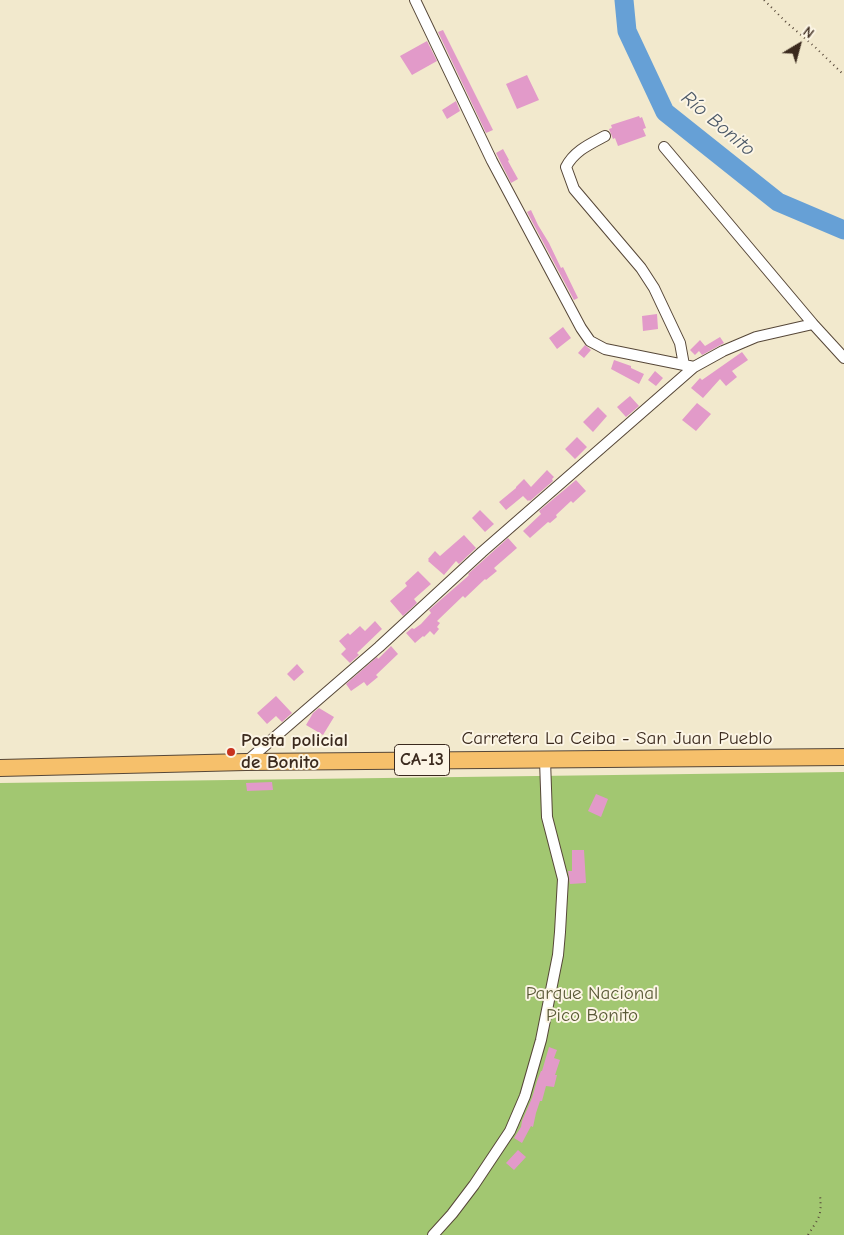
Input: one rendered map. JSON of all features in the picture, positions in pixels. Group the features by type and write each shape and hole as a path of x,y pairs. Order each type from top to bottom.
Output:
{"main road":[{"name":"Carretera La Ceiba - San Juan Pueblo","path":"0,768 246,762 844,757"}],"street":[{"path":"415,0 492,161 581,328 590,341 605,349 689,366"},
{"path":"605,136 578,151 570,159 566,167 569,178 574,189 641,268 654,288 689,366"},
{"path":"664,147 813,324 844,358"},
{"path":"246,762 378,647 689,366 756,337 813,324"},
{"path":"433,1235 474,1185 510,1131 525,1096 541,1040 558,955 563,879 547,817 544,760"}],"path":[{"path":"764,0 844,75"},
{"path":"808,1235 820,1216 820,1195"}],"green space":[{"name":"Parque Nacional Pico Bonito","path":"844,772 844,1235 0,1235 0,783"}],"building":[{"path":"443,30 493,130 486,133 438,32"},
{"path":"427,41 437,61 412,75 400,56"},
{"path":"527,75 539,100 517,109 506,84"},
{"path":"456,101 460,111 447,119 442,110"},
{"path":"639,116 640,118 642,117 646,128 643,129 646,136 618,146 609,129 612,128 611,125"},
{"path":"503,149 518,179 511,183 496,153"},
{"path":"531,210 578,298 574,300 527,212"},
{"path":"657,314 658,329 643,331 642,316"},
{"path":"563,327 571,338 557,349 549,338"},
{"path":"720,337 724,343 702,355 699,351 695,355 690,350 700,340 705,346"},
{"path":"585,345 591,350 584,358 578,353"},
{"path":"742,352 748,360 732,371 737,377 726,386 720,379 703,398 691,388 700,378 702,380"},
{"path":"614,360 631,366 631,368 644,374 639,384 611,369"},
{"path":"655,371 663,378 656,386 648,380"},
{"path":"630,396 639,406 626,417 617,407"},
{"path":"697,403 711,414 696,431 682,420"},
{"path":"598,407 607,416 593,432 583,422"},
{"path":"577,437 587,447 575,459 565,449"},
{"path":"547,470 554,477 553,481 530,501 523,496 506,510 499,502 524,479 531,487"},
{"path":"576,480 586,491 573,503 571,501 556,515 557,517 550,523 548,522 530,538 523,531 541,514 539,511"},
{"path":"480,510 494,524 485,532 472,518"},
{"path":"464,535 476,548 459,564 456,561 444,575 428,559 435,551 440,556"},
{"path":"508,538 517,548 494,568 497,571 485,579 465,598 463,596 437,621 440,623 437,627 439,629 434,635 430,631 415,643 406,633 421,624 431,613 429,610"},
{"path":"418,571 431,584 414,599 417,603 403,616 390,601 407,586 405,583"},
{"path":"375,621 382,629 357,653 359,655 350,663 341,654 346,649 339,641 348,633 350,635 360,626 365,631"},
{"path":"391,646 398,654 376,675 378,677 367,686 364,682 351,691 346,684 377,657 378,659"},
{"path":"297,664 304,672 294,681 287,674"},
{"path":"276,696 292,713 282,722 276,716 267,724 257,713"},
{"path":"319,708 334,717 323,735 306,725 313,713"},
{"path":"272,782 273,790 247,791 246,783"},
{"path":"596,794 608,799 601,817 588,811"},
{"path":"572,850 584,850 586,883 570,884 568,871 572,871"},
{"path":"549,1047 557,1050 554,1058 560,1060 555,1075 557,1075 554,1087 546,1086 533,1127 531,1126 522,1143 514,1138 521,1127"},
{"path":"518,1150 526,1157 514,1170 506,1163"}],"waterway":[{"name":"Río Bonito","path":"624,0 627,31 665,112 778,202 844,230"}],"place":[{"name":"Posta policial de Bonito","path":"231,752"}]}
